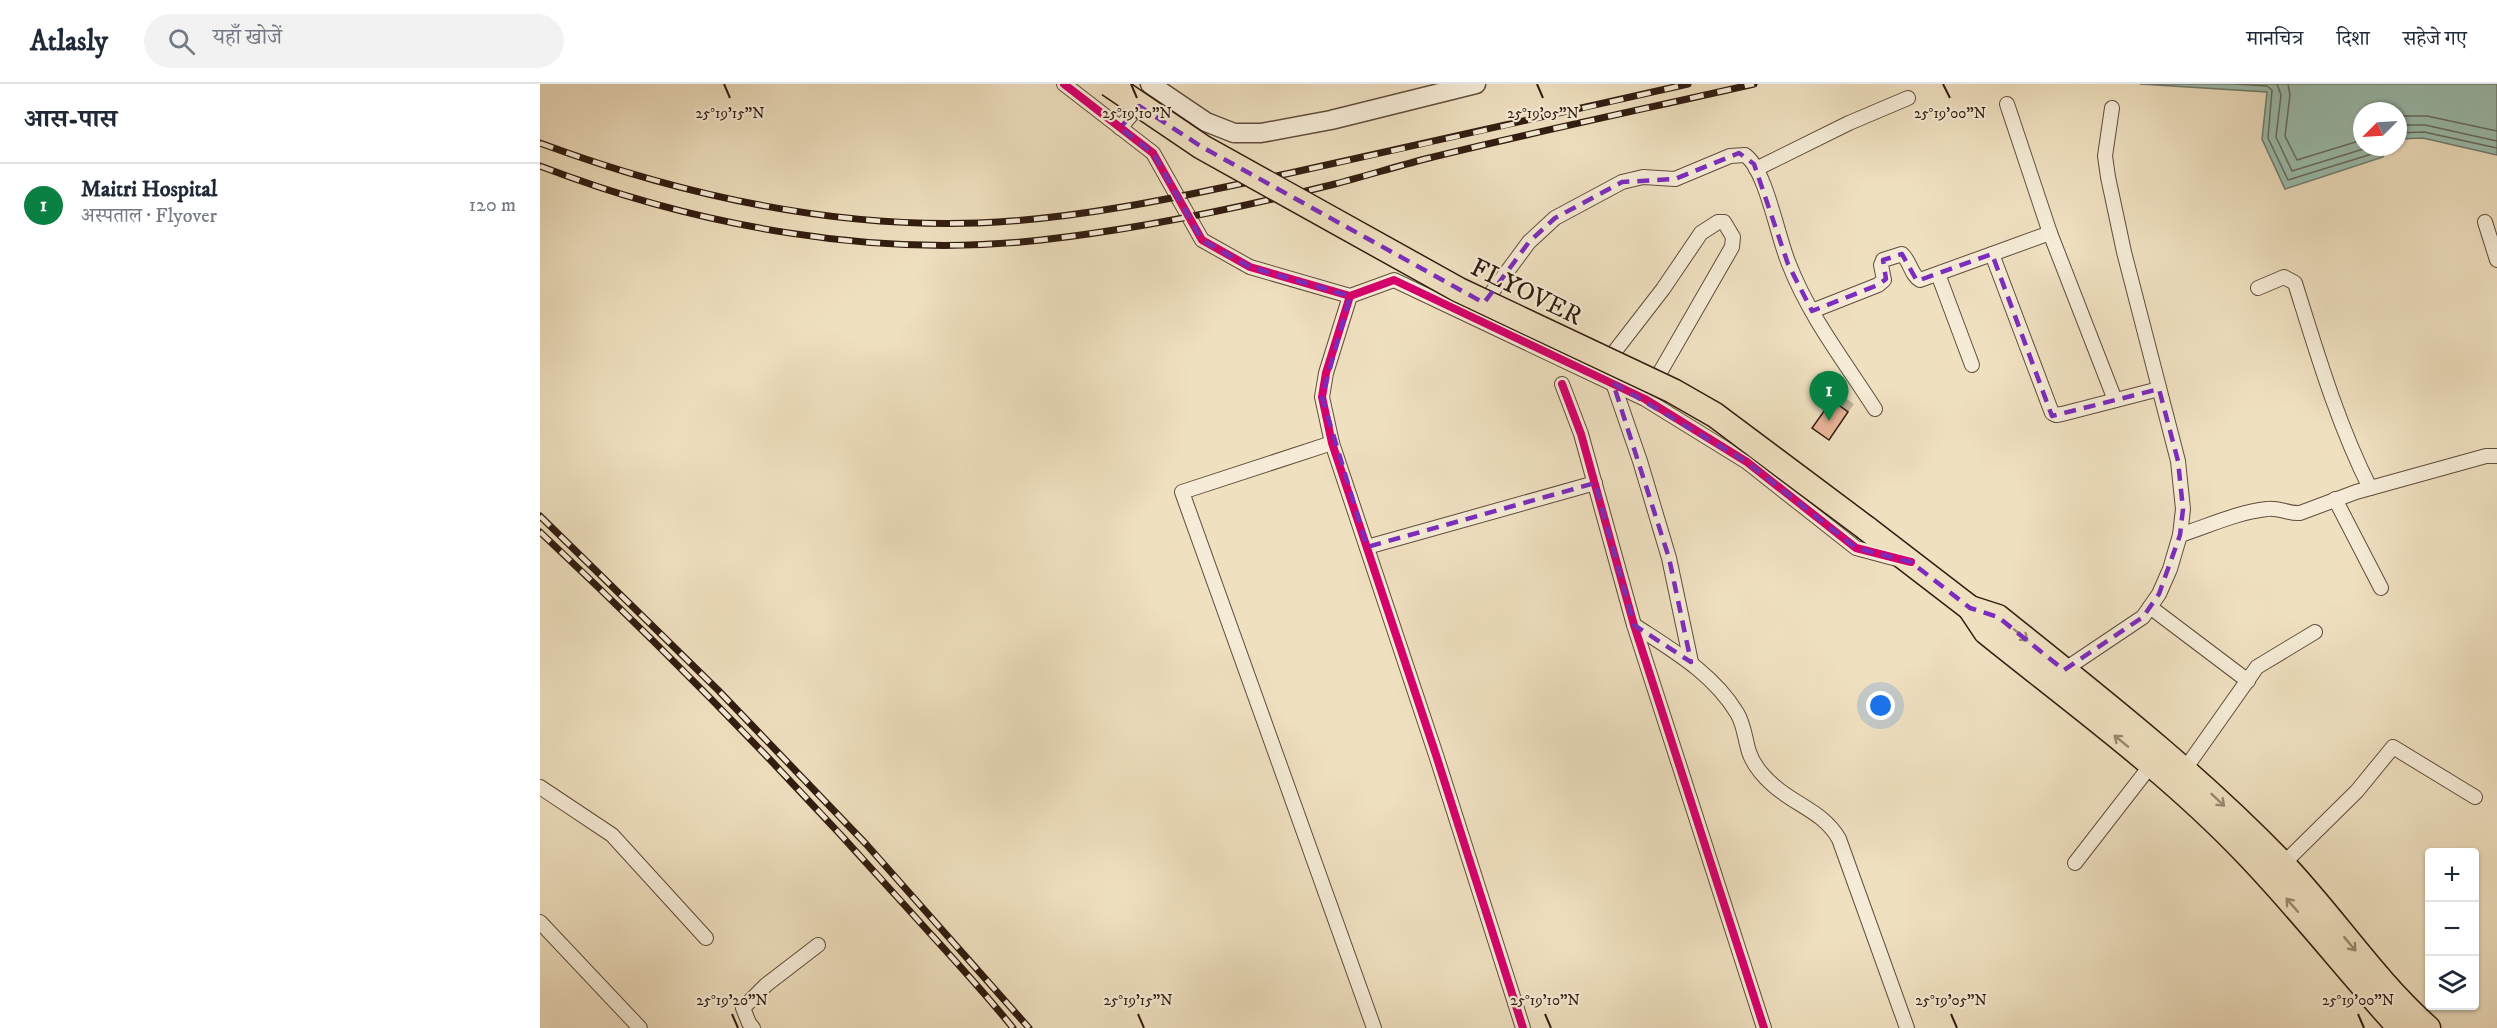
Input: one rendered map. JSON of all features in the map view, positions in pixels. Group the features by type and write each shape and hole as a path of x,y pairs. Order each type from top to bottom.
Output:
{"highway":[{"name":"FLYOVER","path":"1109,84 1202,147 1459,290 1673,391 1715,415 1970,608"},
{"path":"1970,608 1998,617 2185,769 2283,864 2402,1005 2428,1028"},
{"path":"1970,608 1986,632 2151,765 2246,853 2400,1028"}],"street":[{"path":"1064,84 1153,153 1202,240 1250,267 1350,296 1394,280 1645,399 1747,462 1856,548 1911,562"},
{"path":"1120,128 1152,86 1206,122 1234,133 1261,132 1331,120 1476,84"},
{"path":"1756,169 1849,123 1908,98"},
{"path":"2007,104 2050,233 2115,400"},
{"path":"2064,670 2143,617 2159,594 2170,569 2180,535 2182,509 2178,461 2124,252 2108,177 2105,156 2112,108"},
{"path":"1473,319 1529,242 1547,223 1622,182 1643,177 1675,179 1739,153 1750,158 1756,169 1788,264 1812,311 1875,409"},
{"path":"1597,375 1663,289 1701,233 1718,222 1724,222 1733,237 1732,247 1645,399"},
{"path":"2485,222 2497,260"},
{"path":"1812,311 1878,285 1884,280 1881,266 1884,260 1902,254 1916,278 1920,280 2050,233"},
{"path":"1992,255 2052,413 2062,414 2158,389"},
{"path":"1938,274 1972,365"},
{"path":"2258,288 2284,277 2295,284 2315,351 2348,444 2370,488"},
{"path":"1350,296 1326,373 1322,398 1332,442 1523,1028"},
{"path":"1613,383 1640,460 1669,558 1691,662"},
{"path":"1562,384 1581,434 1634,625 1764,1028"},
{"path":"1332,442 1182,492 1374,1028"},
{"path":"2180,535 2256,510 2270,508 2300,513 2370,488 2486,456 2497,456"},
{"path":"1367,548 1595,483"},
{"path":"2335,499 2381,588"},
{"path":"2150,607 2248,681"},
{"path":"1634,625 1691,662 1715,684 1739,716 1750,755 1761,772 1774,786 1832,826 1839,839 1907,1028"},
{"path":"2185,769 2257,668 2315,632"},
{"path":"2283,864 2357,791 2393,747 2475,797"},
{"path":"2075,863 2151,765"},
{"path":"540,787 612,835 706,938"},
{"path":"540,922 640,1028"},
{"path":"753,1028 743,1008 766,985 819,945"}],"highlighted area":[{"path":"1139,106 1202,147 1484,303 1529,242 1555,218 1622,182 1675,179 1739,153 1754,164 1788,264 1812,311 1878,285 1886,279 1883,260 1902,254 1917,281 1992,254 2052,416 2159,389 2178,461 2183,509 2180,535 2159,594 2143,617 2064,670 1998,617 1970,608 1911,562 1856,548 1747,462 1613,383 1669,558 1691,662 1634,625 1595,483 1367,547 1322,397 1350,296 1250,267 1202,240 1153,153 1120,128"}],"water":[{"path":"2140,84 2497,84 2497,155 2423,138 2407,139 2407,102 2353,102 2353,156 2383,157 2285,189 2262,139 2267,92"}],"building":[{"path":"1832,400 1848,412 1829,440 1812,428"}],"railway":[{"path":"540,143 646,178 755,204 810,213 866,220 922,223 1017,221 1094,212 1171,198 1688,84"},
{"path":"540,166 661,206 787,233 851,241 915,245 978,245 1078,235 1152,224 1226,209 1335,184 1466,149 1754,84"},
{"path":"540,516 718,690 866,844 1029,1028"},
{"path":"540,532 635,623 774,764 864,860 1013,1028"}],"cycle path":[{"path":"1064,84 1153,153 1202,240 1250,267 1350,296 1394,280 1645,399 1747,462 1856,548 1911,562"},
{"path":"1350,296 1326,373 1322,397 1332,443 1436,755 1523,1028"},
{"path":"1562,384 1581,434 1634,625 1764,1028"}],"place":[{"name":"Maitri Hospital","path":"1829,421"}]}
